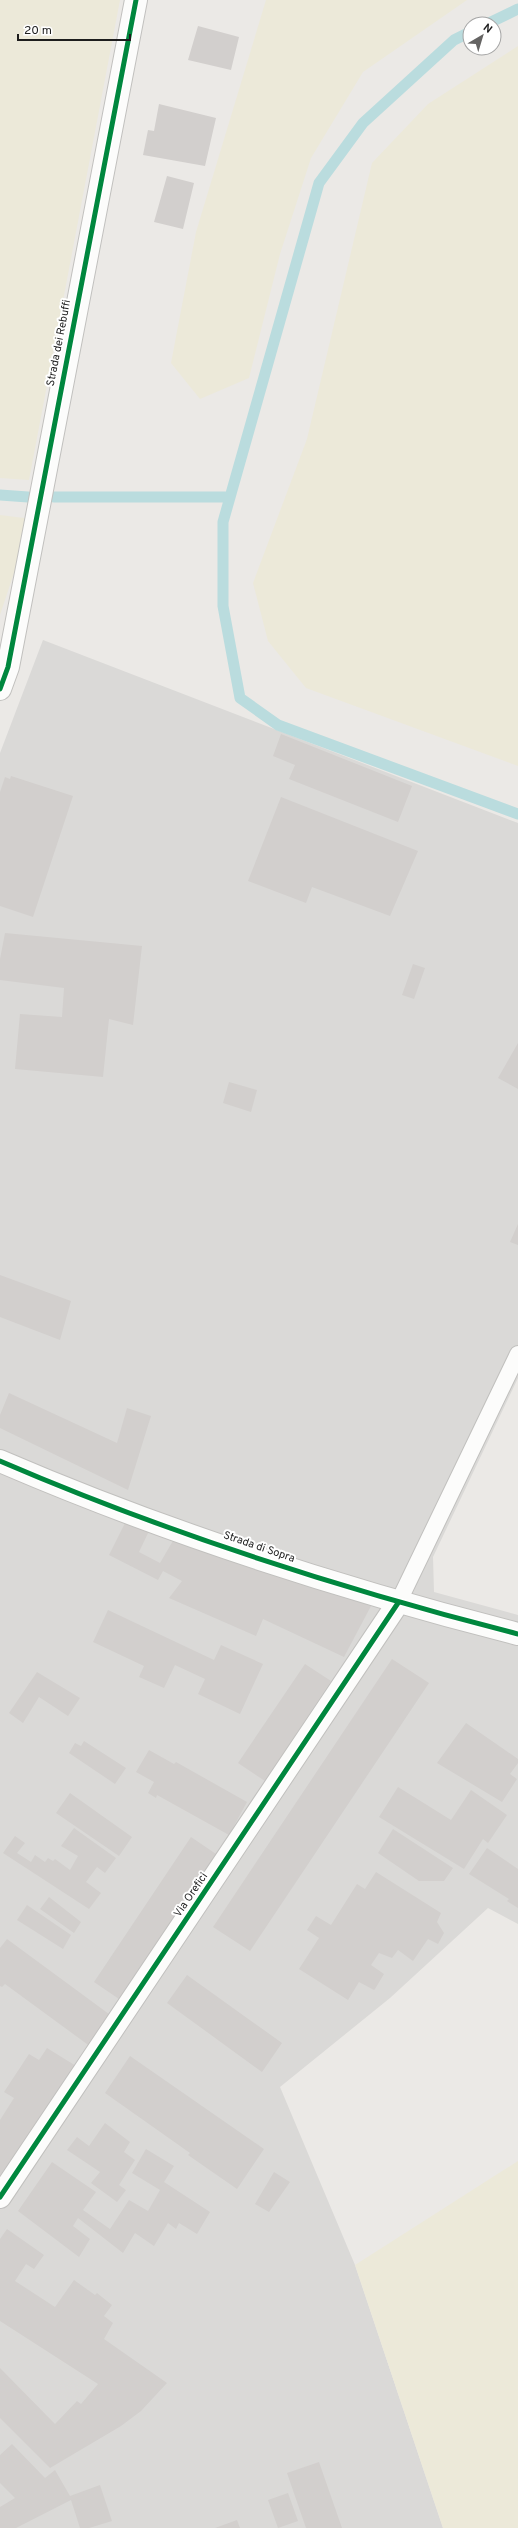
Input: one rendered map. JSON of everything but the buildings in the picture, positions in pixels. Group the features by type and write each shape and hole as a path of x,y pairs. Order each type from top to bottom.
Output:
{"street":[{"name":"Strada dei Rebuffi","path":"0,689 8,667 136,0"},
{"name":"Strada di Sopra","path":"0,1461 65,1489 242,1552 398,1603 518,1634"},
{"name":"Via Orefici","path":"0,2197 398,1603"}],"lane":[{"path":"398,1603 518,1354"}],"shaded area":[{"path":"0,0 120,0 29,480 0,478"},
{"path":"266,0 467,0 363,72 311,158 280,254 249,378 200,399 171,363 196,232"},
{"path":"518,46 518,766 306,688 268,641 253,583 307,439 372,163 428,104"},
{"path":"0,515 32,519 0,615"},
{"path":"43,640 518,823 518,1378 433,1557 434,1592 518,1615 518,1924 488,1908 390,1998 280,2087 355,2265 443,2528 0,2528 0,753"},
{"path":"518,2161 518,2528 443,2528 355,2265"}],"waterway":[{"path":"502,17 518,9"},
{"path":"462,36 454,40 363,123 319,183 223,522 223,606 240,698 278,725 518,814"},
{"path":"0,495 28,497"},
{"path":"54,497 230,497"}],"cycle path":[{"path":"0,689 8,667 136,0"},
{"path":"0,1461 127,1512 256,1558 386,1598 518,1634"},
{"path":"0,2197 398,1603"}]}
